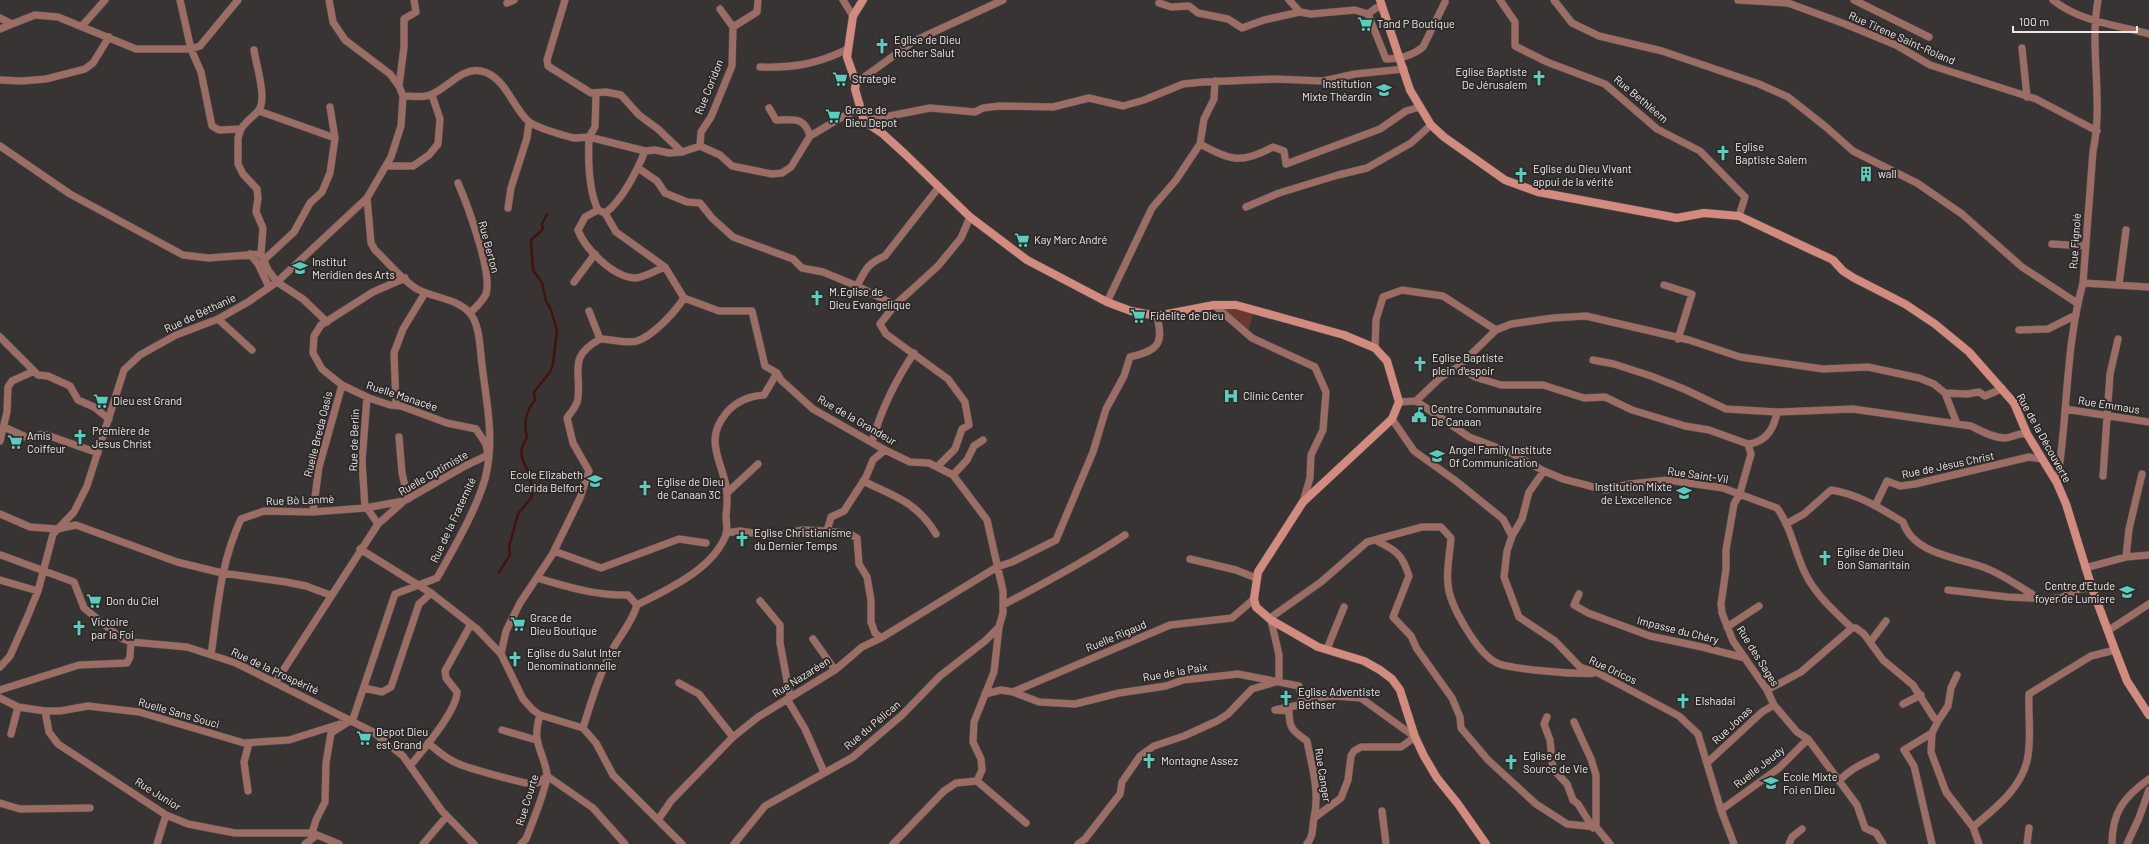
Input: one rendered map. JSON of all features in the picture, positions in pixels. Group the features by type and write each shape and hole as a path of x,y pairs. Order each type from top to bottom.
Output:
{"street":[{"path":"82,26 105,0"},
{"path":"180,0 191,49 201,72 212,126 219,130 241,129"},
{"path":"0,29 35,15 58,17 136,49 191,49 200,46 238,0"},
{"name":"Rue de Béthanie","path":"0,667 10,656 38,591 53,534 74,512 82,498 109,419 120,379 131,362 176,335 218,319 278,282 367,198 386,166 398,138 403,96 399,86 390,74 345,40 333,22 329,0"},
{"path":"399,86 404,47 404,18 416,12 414,0"},
{"path":"720,9 733,28 757,12 758,0"},
{"path":"843,0 853,16"},
{"path":"863,0 853,16 848,49 848,61 856,83 855,89 864,121 883,134 970,217 1027,260 1107,302 1131,312 1157,316 1214,305 1236,305 1344,335 1375,348 1387,361 1399,402 1392,419 1303,502 1258,572 1254,599 1256,607 1270,619 1318,647 1364,661 1380,670 1392,680 1400,690 1415,737 1437,778 1458,804 1486,844"},
{"path":"856,83 914,41 1003,0"},
{"path":"1290,0 1300,12"},
{"name":"Rue Bethléem","path":"1500,0 1515,22 1515,46 1547,62 1605,84 1657,129 1700,151 1745,197 1739,216"},
{"path":"1554,0 1572,23 1598,36 1662,50 1759,84 1788,97 1826,127 1853,151 1917,183 1962,214 2022,267 2077,303"},
{"name":"Rue Tirene Saint-Roland","path":"1738,0 1788,3 1896,45 1930,65 2036,99 2097,131"},
{"path":"1854,0 1930,37"},
{"path":"2053,0 2066,10 2095,21 2149,34"},
{"name":"Rue Fignolé","path":"2057,483 2077,303 2083,282 2093,151 2097,131 2095,21 2098,0"},
{"path":"563,1 547,60 548,66 596,94 606,92 621,95 639,115 658,129 682,152"},
{"path":"1368,14 1386,59 1400,59 1417,52 1423,47 1445,2"},
{"path":"1159,3 1171,7 1189,6 1198,13 1228,19 1242,28 1264,20 1300,12 1311,14 1355,10 1368,14"},
{"path":"1368,14 1381,4"},
{"name":"Rue de la Découverte","path":"1381,4 1410,90 1431,125 1444,137 1505,180 1538,192 1677,218 1704,213 1739,216 1833,260 1843,271 1854,278 1905,304 1935,324 1969,352 2014,402 2027,434 2057,483 2066,504 2092,588 2127,681 2149,716"},
{"path":"0,18 12,24"},
{"name":"Rue Coridon","path":"700,146 701,132 711,117 732,66 733,28"},
{"path":"0,80 22,81 46,79 85,69 93,63 109,37"},
{"path":"2022,48 2027,97"},
{"path":"760,67 799,66 824,60 848,49"},
{"path":"254,50 262,94 259,111 248,120 241,129 238,138 238,164 243,174 257,189 258,198 256,212 263,228 263,257 268,270 278,282 303,298 327,322"},
{"path":"864,121 930,108 975,112 983,108 999,106 1053,107 1089,98 1123,106 1144,100 1183,84 1215,81 1275,79 1323,81 1355,74 1404,69"},
{"path":"403,96 432,95 471,70 487,72 500,83 519,111 529,122 573,137 589,137 645,151 655,150 682,152 700,146 720,155 732,166 772,174 782,173 791,167 810,136 844,116 859,110 860,104"},
{"path":"1107,302 1152,208 1176,180 1200,144 1204,119 1214,99 1215,81"},
{"path":"501,654 506,631 520,603 554,551 580,498 589,471 573,444 567,418 578,400 576,366 585,349 600,339 636,342 649,334 677,310 684,298 665,267 616,232 594,202 588,159 589,137 595,127 596,94"},
{"path":"386,166 413,166 429,154 438,144 440,119 432,95"},
{"path":"263,257 294,232 310,203 322,192 330,173 335,138 330,107"},
{"path":"1200,144 1224,156 1244,159 1255,157 1273,147 1284,151 1286,164 1330,149 1380,129 1406,111 1420,107"},
{"path":"768,108 776,120 802,121 807,125 810,136"},
{"path":"259,111 335,138"},
{"path":"508,208 511,188 525,144 529,122"},
{"path":"1246,207 1279,193 1367,168 1411,142 1431,125"},
{"path":"1,148 70,194 183,255 209,258 250,254 263,257"},
{"path":"645,151 638,168 615,206 585,217 578,230 582,241 595,254 624,277 637,278 665,267"},
{"path":"638,168 657,181 665,193 687,202 700,203 712,218 733,237 793,259 802,268 823,272 857,286 895,305"},
{"name":"Rue Berton","path":"458,183 467,202 487,278 486,294 470,313"},
{"path":"857,286 867,267 873,261 885,256 939,187"},
{"path":"367,198 371,243 375,250 416,288 425,293 455,302 470,313"},
{"path":"938,466 955,448 962,429 969,425 965,402 948,379 886,334 880,324 895,305 938,266 961,238 970,217"},
{"path":"2119,284 2126,230"},
{"path":"2052,244 2086,246"},
{"path":"250,254 258,264 270,288"},
{"path":"574,282 595,254"},
{"name":"Ruelle Manacée","path":"405,278 374,292 322,325 314,336 313,353 322,370 342,385 367,397 447,422 476,429 486,444 488,455"},
{"path":"2083,282 2149,287"},
{"path":"1664,285 1692,294 1678,339"},
{"path":"1375,348 1376,320 1383,297 1402,290 1443,296 1496,330"},
{"path":"396,405 394,352 403,329 425,293"},
{"name":"Rue de la Grandeur","path":"684,298 719,311 752,311 765,366 777,373 781,380 813,409 885,450 910,462 929,463 938,466 953,475 987,520 1003,591 1003,614 999,627 994,672 974,722 973,742 981,759 982,770 976,781"},
{"path":"1214,305 1252,338 1316,367 1326,392 1323,430 1311,455 1310,478 1303,502"},
{"path":"589,311 600,339"},
{"name":"Rue de la Fraternité","path":"352,721 395,594 437,578 483,487 490,434 479,334 470,313"},
{"path":"2019,330 2048,329 2076,315"},
{"name":"Rue Nazaréen","path":"658,820 671,801 733,737 758,717 835,670 862,647 881,638 997,567 1012,562 1056,540 1092,452 1106,409 1124,376 1130,357 1148,352 1155,348 1161,333 1157,316"},
{"path":"1399,402 1416,401 1440,378 1458,367 1496,330 1511,324 1553,318 1586,316 1604,319 1678,339 1689,340 1740,357 1762,361 1792,363 1823,369 1868,367 1902,373 1934,384 1946,393 1957,424"},
{"path":"218,319 252,350"},
{"path":"0,337 38,375 48,376 70,386 78,400 94,407 109,419"},
{"path":"2103,476 2110,374 2118,339"},
{"path":"872,442 878,422 890,394 914,353"},
{"path":"1593,360 1614,364 1650,376 1684,389 1726,409 1777,412 1853,409 1971,426 1987,434 2006,438 2021,433 2027,434"},
{"path":"1458,367 1475,378 1501,385 1543,385 1584,398 1605,397 1632,410 1685,426 1709,430 1748,444 1757,443 1769,433 1777,412"},
{"path":"0,441 4,428 8,387 12,381 34,371"},
{"path":"583,728 592,697 611,651 633,618 637,605 678,583 703,564 718,548 726,533 727,493 715,448 714,437 718,424 738,402 751,396 764,394 777,373"},
{"name":"Ruelle Breda Oasis","path":"313,512 320,467 342,385"},
{"path":"1946,393 1967,394 1979,392 1985,396 1998,390 1999,386 2002,388"},
{"name":"Rue de Berlin","path":"366,508 362,461 367,397"},
{"name":"Rue Saint-Vil","path":"1416,401 1469,437 1509,452 1544,471 1563,479 1605,490 1630,484 1668,480 1723,488 1740,493 1777,508 1786,524 1806,576 1830,606 1852,628 1856,628 1871,641 1883,660 1913,685 1921,695 1934,718 1938,721"},
{"name":"Rue Emmaus","path":"2065,409 2149,422"},
{"path":"1392,419 1414,451 1503,519 1512,536"},
{"path":"4,428 28,438 44,434 98,453"},
{"path":"399,437 401,468 406,500"},
{"path":"953,475 967,460 974,446 983,440"},
{"name":"Rue des Sages","path":"1748,444 1751,454 1740,493 1734,504 1726,550 1726,569 1721,604 1727,627 1733,641 1767,690 1774,705 1797,732 1808,739 1857,805 1865,828 1876,833 1883,844"},
{"path":"827,531 831,517 844,511 863,481 873,460 885,450"},
{"name":"Ruelle Optimiste","path":"275,683 330,595 378,524 406,500 465,466 488,455"},
{"name":"Rue de Jésus Christ","path":"1875,506 1887,482 1900,486 1915,484 2029,457 2041,459"},
{"path":"727,493 758,464"},
{"name":"Rue Oricos","path":"1544,471 1529,492 1522,519 1512,536 1507,551 1504,577 1519,617 1555,641 1580,667 1598,673 1679,716 1698,734 1721,810 1734,844"},
{"path":"2126,557 2129,529 2142,474"},
{"path":"863,481 910,503 928,521 936,534"},
{"path":"1786,524 1804,514 1831,490 1857,496 1903,522 1905,529 1920,543 1936,553 1980,565 2000,574 2032,594 2032,598"},
{"name":"Rue Bò Lanmè","path":"211,655 222,573 232,539 241,519 264,511 313,512 366,508 406,500"},
{"path":"366,508 378,524"},
{"path":"0,514 30,526 58,529 76,525 177,562 222,573 306,586 330,595"},
{"path":"1270,619 1321,582 1367,542 1422,527 1437,526 1444,528 1450,538 1448,584 1452,603 1485,655 1497,664 1531,670 1598,673"},
{"path":"726,533 740,531 770,534 803,530 850,534 857,538 859,564 867,577 871,600 871,622 875,633 881,638"},
{"path":"1003,605 1060,573 1082,563 1125,534"},
{"path":"554,551 601,568 679,539 706,543"},
{"path":"1375,540 1395,549 1403,561 1409,576 1393,617 1411,636 1417,649 1452,698 1460,717 1461,728 1488,760 1536,804 1567,824 1595,828"},
{"path":"360,549 431,593 471,624 501,654 522,699 540,715 583,728 596,743 613,775 682,844"},
{"name":"Rue de la Prospérité","path":"1,555 74,582 84,608 121,638 131,642 187,647 236,663 373,732 403,756 447,816 474,844"},
{"path":"2086,568 2126,557 2149,555"},
{"path":"1190,559 1236,570 1256,578"},
{"path":"537,578 584,592 608,595 628,595 637,605"},
{"path":"0,580 38,591"},
{"path":"1948,590 2008,597 2060,598 2079,589 2092,588"},
{"path":"364,688 382,692 391,687 419,604 431,593"},
{"name":"Impasse du Chéry","path":"1579,594 1574,605 1631,630 1650,636 1702,646 1745,658"},
{"name":"Ruelle Rigaud","path":"985,694 1001,690 1013,692 1170,625 1232,618 1254,599"},
{"path":"760,601 780,625 780,643 788,698 805,729 824,772"},
{"path":"2109,630 2149,604"},
{"path":"1727,627 1759,606"},
{"path":"1326,649 1344,607"},
{"path":"1078,844 1085,839 1120,794 1122,782 1140,756 1154,746 1184,736 1228,714 1252,689 1279,681 1279,655 1270,619"},
{"path":"1871,641 1886,621"},
{"path":"410,766 445,719 458,695 446,678 445,671 471,624"},
{"name":"Rue du Pélican","path":"734,844 766,806 853,757 902,715 940,676 985,641 999,627"},
{"path":"1767,690 1801,672 1852,628"},
{"path":"813,638 835,670"},
{"path":"0,690 79,665 127,663 130,657 131,642"},
{"path":"1973,827 2003,801 2024,772 2028,750 2029,694 2091,656 2115,650"},
{"name":"Rue de la Paix","path":"1013,692 1039,702 1075,704 1119,693 1166,686 1183,680 1238,674 1299,686 1302,699"},
{"path":"1957,676 1951,688 1948,706 1938,721 1932,734 1931,752 1946,792 1973,827 1979,844"},
{"path":"680,683 699,694 733,737"},
{"path":"1903,704 1921,695"},
{"path":"1302,699 1334,696 1361,698 1415,737"},
{"name":"Ruelle Sans Souci","path":"0,698 18,707 45,711 60,711 88,706 139,712 244,743 289,740 352,721"},
{"name":"Rue Canger","path":"1302,699 1299,705 1275,710 1289,711 1289,724 1295,732 1307,741 1315,780 1318,808 1314,818 1312,837 1307,844"},
{"name":"Rue Jonas","path":"1707,763 1762,712 1774,705"},
{"path":"11,734 18,707"},
{"name":"Rue Junior","path":"45,711 49,732 58,744 166,815 188,824 235,833 312,833 339,844"},
{"name":"Rue Courte","path":"521,844 526,839 547,776 536,740 536,727 540,715"},
{"path":"1547,717 1544,724 1550,740 1553,769 1567,784 1573,800 1578,804 1595,828 1610,844"},
{"path":"305,844 313,838 312,833 325,802 326,763 330,733 352,721"},
{"path":"1574,722 1591,759 1596,775 1595,828"},
{"path":"502,730 536,740"},
{"path":"1932,734 1904,750 1914,766 1932,844"},
{"path":"1314,818 1341,798 1348,780 1351,756 1354,751 1361,747 1401,747 1415,737"},
{"name":"Ruelle Jeudy","path":"1721,810 1779,768 1808,739"},
{"path":"248,790 244,762 249,743"},
{"path":"428,743 447,758 459,764 520,782 534,784 547,776 593,808 625,844"},
{"path":"1839,781 1855,766 1862,765 1876,757"},
{"path":"2112,844 2113,823 2121,804 2149,779"},
{"path":"895,843 944,792 956,783 976,781 1026,823"},
{"path":"2128,843 2149,790"},
{"path":"0,803 20,809 90,808"},
{"path":"1382,811 1386,844"},
{"path":"157,844 166,815"},
{"path":"423,844 447,816"},
{"path":"1789,844 1792,837 1802,828"},
{"path":"2027,844 2029,828"}],"shaded area":[{"path":"1222,308 1256,312 1252,317 1249,330"}],"waterway":[{"path":"499,572 510,555 509,547 518,514 532,497 530,477 522,454 522,447 527,438 526,418 527,413 535,400 534,392 550,372 553,364 557,330 551,310 546,301 542,283 533,270 531,240 543,229 542,224 547,214"}],"place":[{"name":"Tand P Boutique","path":"1365,24"},
{"name":"Eglise de Dieu Rocher Salut","path":"882,46"},
{"name":"Eglise Baptiste De Jérusalem","path":"1539,78"},
{"name":"Strategie","path":"840,79"},
{"name":"Institution Mixte Théardin","path":"1384,90"},
{"name":"Grace de Dieu Depot","path":"833,116"},
{"name":"Eglise Baptiste Salem","path":"1723,153"},
{"name":"wall","path":"1866,174"},
{"name":"Eglise du Dieu Vivant appui de la vérité","path":"1521,175"},
{"name":"Kay Marc André","path":"1022,240"},
{"name":"Institut Meridien des Arts","path":"300,268"},
{"name":"M.Eglise de Dieu Evangelique","path":"817,298"},
{"name":"Fidelite de Dieu","path":"1138,316"},
{"name":"Eglise Baptiste plein d'espoir","path":"1420,364"},
{"name":"Clinic Center","path":"1231,396"},
{"name":"Dieu est Grand","path":"101,401"},
{"name":"Centre Communautaire De Canaan","path":"1419,415"},
{"name":"Première de Jesus Christ","path":"80,437"},
{"name":"Amis Coiffeur","path":"15,442"},
{"name":"Angel Family Institute Of Communication","path":"1437,456"},
{"name":"Ecole Elizabeth Clerida Belfort","path":"595,481"},
{"name":"Eglise de Dieu de Canaan 3C","path":"645,488"},
{"name":"Institution Mixte de L'excellence","path":"1684,493"},
{"name":"Eglise Christianisme du Dernier Temps","path":"742,539"},
{"name":"Eglise de Dieu Bon Samaritain","path":"1825,558"},
{"name":"Centre d'Etude foyer de Lumiere","path":"2127,592"},
{"name":"Don du Ciel","path":"94,601"},
{"name":"Grace de Dieu Boutique","path":"518,624"},
{"name":"Victoire par la Foi","path":"79,628"},
{"name":"Eglise du Salut Inter Denominationnelle","path":"515,659"},
{"name":"Eglise Adventiste Bethser","path":"1286,698"},
{"name":"Elshadai","path":"1683,701"},
{"name":"Depot Dieu est Grand","path":"364,738"},
{"name":"Montagne Assez","path":"1149,761"},
{"name":"Eglise de Source de Vie","path":"1511,762"},
{"name":"Ecole Mixte Foi en Dieu","path":"1771,783"}]}
